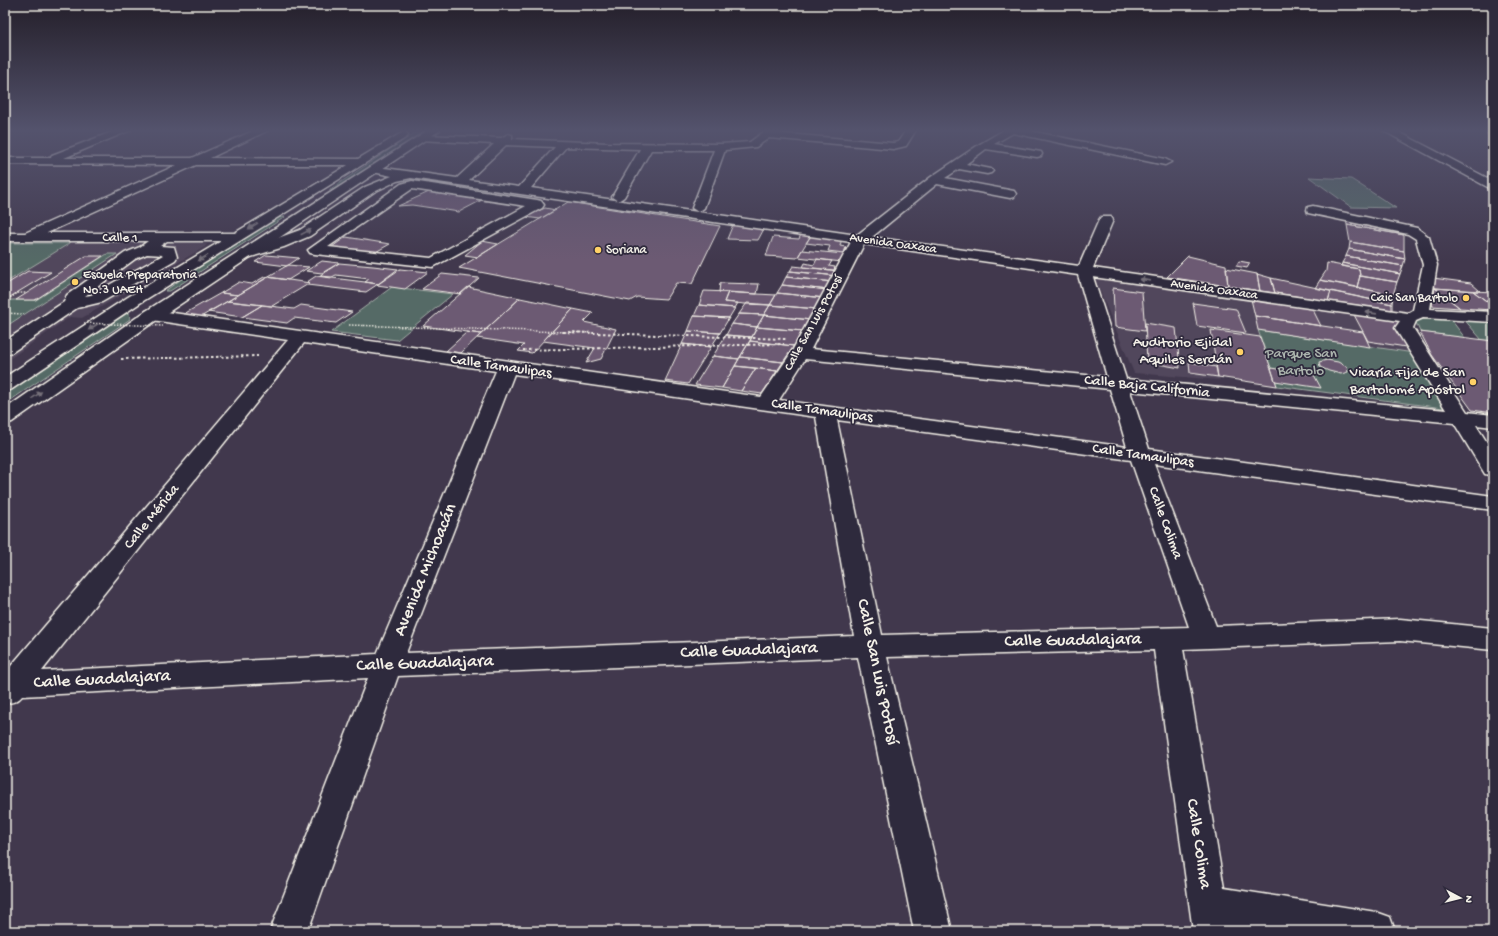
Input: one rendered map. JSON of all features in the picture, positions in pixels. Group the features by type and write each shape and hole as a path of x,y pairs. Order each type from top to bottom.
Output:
{"street":[{"path":"27,237 169,174"},
{"path":"5,385 134,300 340,174"},
{"path":"351,174 332,194 307,201 304,204 329,218 356,221"},
{"path":"5,418 158,320 244,255 332,194 370,174"},
{"path":"378,186 383,177 380,174"},
{"name":"Avenida Oaxaca","path":"402,174 523,190 859,240 1415,316 1493,318"},
{"path":"468,174 459,182 493,197"},
{"path":"523,190 537,174"},
{"path":"618,197 632,174"},
{"path":"698,208 711,174"},
{"path":"859,240 944,174"},
{"path":"1470,174 1493,186"},
{"path":"244,255 304,233 378,186 400,177 424,177 473,194"},
{"path":"935,180 1010,194"},
{"path":"262,249 282,247 433,263 538,205 416,185 408,186 315,250"},
{"path":"332,194 338,203 346,206"},
{"path":"276,214 346,206 373,209"},
{"path":"1313,210 1412,231 1422,236 1430,265 1415,316 1404,328 1493,469"},
{"path":"244,255 249,244 291,216 276,214"},
{"path":"1084,271 1106,220"},
{"name":"Calle 1","path":"5,237 152,242 236,237"},
{"name":"Calle San Luis Potosí","path":"766,404 800,353 859,240"},
{"path":"5,349 72,304 96,299 170,257 169,250 152,242 130,256 73,298 72,304"},
{"name":"Calle Colima","path":"1084,271 1140,456 1206,637"},
{"path":"134,300 140,309 158,320"},
{"name":"Calle Tamaulipas","path":"158,320 299,338 1140,456 1493,503"},
{"name":"Calle Mérida","path":"8,689 299,338"},
{"name":"Calle Baja California","path":"800,353 856,350 1117,384 1493,421"},
{"name":"Avenida Michoacán","path":"289,931 387,665 507,368"},
{"name":"Calle San Luis Potosí","path":"825,412 870,646 933,931"},
{"name":"Calle Guadalajara","path":"8,689 387,665 870,646 1167,639 1400,630 1493,639"},
{"name":"Calle Colima","path":"1167,639 1210,917"},
{"path":"1210,917 1376,931"}],"path":[{"path":"5,301 18,293 26,293"},
{"path":"84,324 158,320"}],"shaded area":[{"name":"Escuela Preparatoria No.3 UAEH","path":"5,242 207,244 205,247 82,318 70,317 5,362"},
{"path":"1095,279 1251,301 1250,295 1400,318 1414,353 1258,330 1260,337 1211,330 1218,377 1220,380 1134,373"}],"green space":[{"path":"353,174 362,174 336,190 329,190"},
{"path":"1309,177 1351,179 1396,208 1351,207"},
{"path":"278,217 285,217 170,291 165,291 191,272"},
{"path":"5,243 70,243 5,283"},
{"path":"107,254 117,254 5,327 5,303 9,300 36,300"},
{"path":"392,287 453,294 397,340 331,332"},
{"path":"129,312 130,319 5,404 5,395"},
{"path":"1449,317 1465,338 1420,332 1415,320 1419,318"},
{"path":"1462,317 1493,320 1493,341 1482,340"},
{"name":"Parque San Bartolo","path":"1258,330 1414,353 1451,409 1277,386"}],"building":[{"path":"429,192 482,200 459,212 412,205 398,206"},
{"name":"Soriana","path":"568,202 720,226 692,284 676,283 666,299 637,297 630,301 459,268"},
{"path":"545,208 556,210 540,219 525,217"},
{"path":"1346,219 1403,231 1404,235 1347,225"},
{"path":"734,222 765,227 758,240 727,239"},
{"path":"1347,225 1404,235 1404,251 1350,242"},
{"path":"802,232 812,234 797,258 766,256 773,237 799,239"},
{"path":"812,234 842,238 840,246 846,247 844,253 828,251 830,246 806,243"},
{"path":"346,237 390,244 372,254 329,249"},
{"path":"482,241 498,244 478,257 465,255"},
{"path":"1350,242 1404,251 1405,259 1349,249"},
{"path":"1349,249 1405,259 1403,266 1346,256"},
{"path":"802,250 844,254 842,262 798,257"},
{"path":"266,255 299,258 287,266 255,262"},
{"path":"86,256 103,256 35,300 16,300"},
{"path":"1188,256 1226,265 1228,286 1167,277"},
{"path":"1346,256 1403,266 1400,274 1342,263"},
{"path":"817,259 832,261 829,266 835,267 834,270 803,267 805,263 814,265"},
{"path":"322,261 339,263 322,273 306,271"},
{"path":"1239,261 1250,263 1247,268 1236,266"},
{"path":"339,263 398,269 378,284 365,282 369,279 336,275 332,277 319,276"},
{"path":"1327,263 1359,269 1360,276 1357,287 1320,280 1326,271"},
{"path":"1342,263 1400,274 1397,282 1360,276 1359,269 1341,266"},
{"path":"288,265 309,267 288,280 267,277"},
{"path":"793,266 839,271 837,276 790,271"},
{"path":"1226,268 1257,274 1260,291 1228,286"},
{"path":"400,269 428,272 405,289 377,285"},
{"path":"28,271 51,272 5,300 5,285"},
{"path":"790,271 837,276 833,282 786,277"},
{"path":"442,274 479,278 461,294 422,289"},
{"path":"1257,274 1271,278 1275,293 1260,291"},
{"path":"316,276 378,284 366,292 307,285 310,283 307,282"},
{"path":"1360,276 1397,282 1393,295 1357,287"},
{"path":"264,277 268,277 238,295 221,293 239,282 252,284"},
{"path":"268,277 310,283 272,306 228,301"},
{"path":"786,277 833,282 829,290 782,285"},
{"path":"1271,278 1331,291 1328,301 1275,293"},
{"path":"1433,278 1471,283 1480,291 1435,288"},
{"path":"1320,280 1393,295 1392,304 1315,288"},
{"path":"720,283 759,284 757,294 719,292"},
{"path":"782,285 829,290 825,298 777,293"},
{"path":"468,287 520,298 481,334 423,326"},
{"path":"1113,288 1142,292 1145,331 1115,327"},
{"name":"Caic San Bartolo","path":"1435,288 1473,291 1493,306 1493,310 1460,308"},
{"path":"1435,288 1460,308 1432,306"},
{"path":"704,291 728,292 724,302 738,303 735,308 699,305"},
{"path":"1331,291 1392,304 1392,310 1328,301"},
{"path":"1473,291 1493,292 1493,306"},
{"path":"728,292 776,295 770,305 745,304 724,302"},
{"path":"221,293 238,295 199,318 182,315"},
{"path":"777,293 825,298 818,309 770,305"},
{"path":"1250,295 1310,304 1321,326 1255,316"},
{"path":"520,298 573,309 532,353 518,351 524,345 477,338"},
{"path":"228,301 262,305 242,317 208,312"},
{"path":"747,303 770,305 764,315 739,314"},
{"path":"1193,303 1236,309 1246,333 1197,326"},
{"path":"262,305 294,309 301,305 352,312 336,323 294,318 287,323 242,317"},
{"path":"699,305 735,308 729,318 694,316"},
{"path":"770,305 818,309 811,320 764,315"},
{"path":"573,309 593,313 584,322 616,329 601,359 586,363 595,348 543,341"},
{"path":"1352,311 1400,318 1412,348 1368,341"},
{"path":"739,314 764,315 757,327 732,324"},
{"path":"764,315 811,320 803,331 757,327"},
{"path":"694,316 729,318 720,333 688,331"},
{"path":"1255,316 1363,332 1370,347 1258,330"},
{"path":"1145,323 1176,328 1180,368 1147,362"},
{"path":"732,324 757,327 752,337 726,335"},
{"path":"757,327 803,331 794,346 750,341"},
{"name":"Auditorio Ejidal Aquiles Serdán","path":"1211,330 1260,337 1277,386 1218,377"},
{"path":"688,331 720,333 711,347 682,344"},
{"path":"467,332 481,334 461,353 446,351"},
{"name":"Vicaría Fija de San Bartolomé Apóstol","path":"1420,332 1493,341 1493,413 1472,410 1432,355"},
{"path":"726,335 752,337 739,359 713,356"},
{"path":"750,341 794,346 783,362 740,357"},
{"path":"682,344 711,347 688,384 665,381"},
{"path":"713,356 739,359 722,388 695,385"},
{"path":"740,357 783,362 777,371 735,366"},
{"path":"1327,360 1338,362 1347,367 1348,372 1341,374 1320,367 1319,362"},
{"path":"1189,362 1216,367 1218,377 1190,373"},
{"path":"735,366 756,368 741,391 722,388"},
{"path":"756,368 777,371 762,394 741,391"},
{"path":"1271,368 1314,375 1321,388 1275,381"}],"place":[{"name":"Soriana","path":"598,250"},
{"name":"Escuela Preparatoria No.3 UAEH","path":"75,282"},
{"name":"Caic San Bartolo","path":"1466,298"},
{"name":"Auditorio Ejidal Aquiles Serdán","path":"1240,352"},
{"name":"Vicaría Fija de San Bartolomé Apóstol","path":"1473,382"}]}
